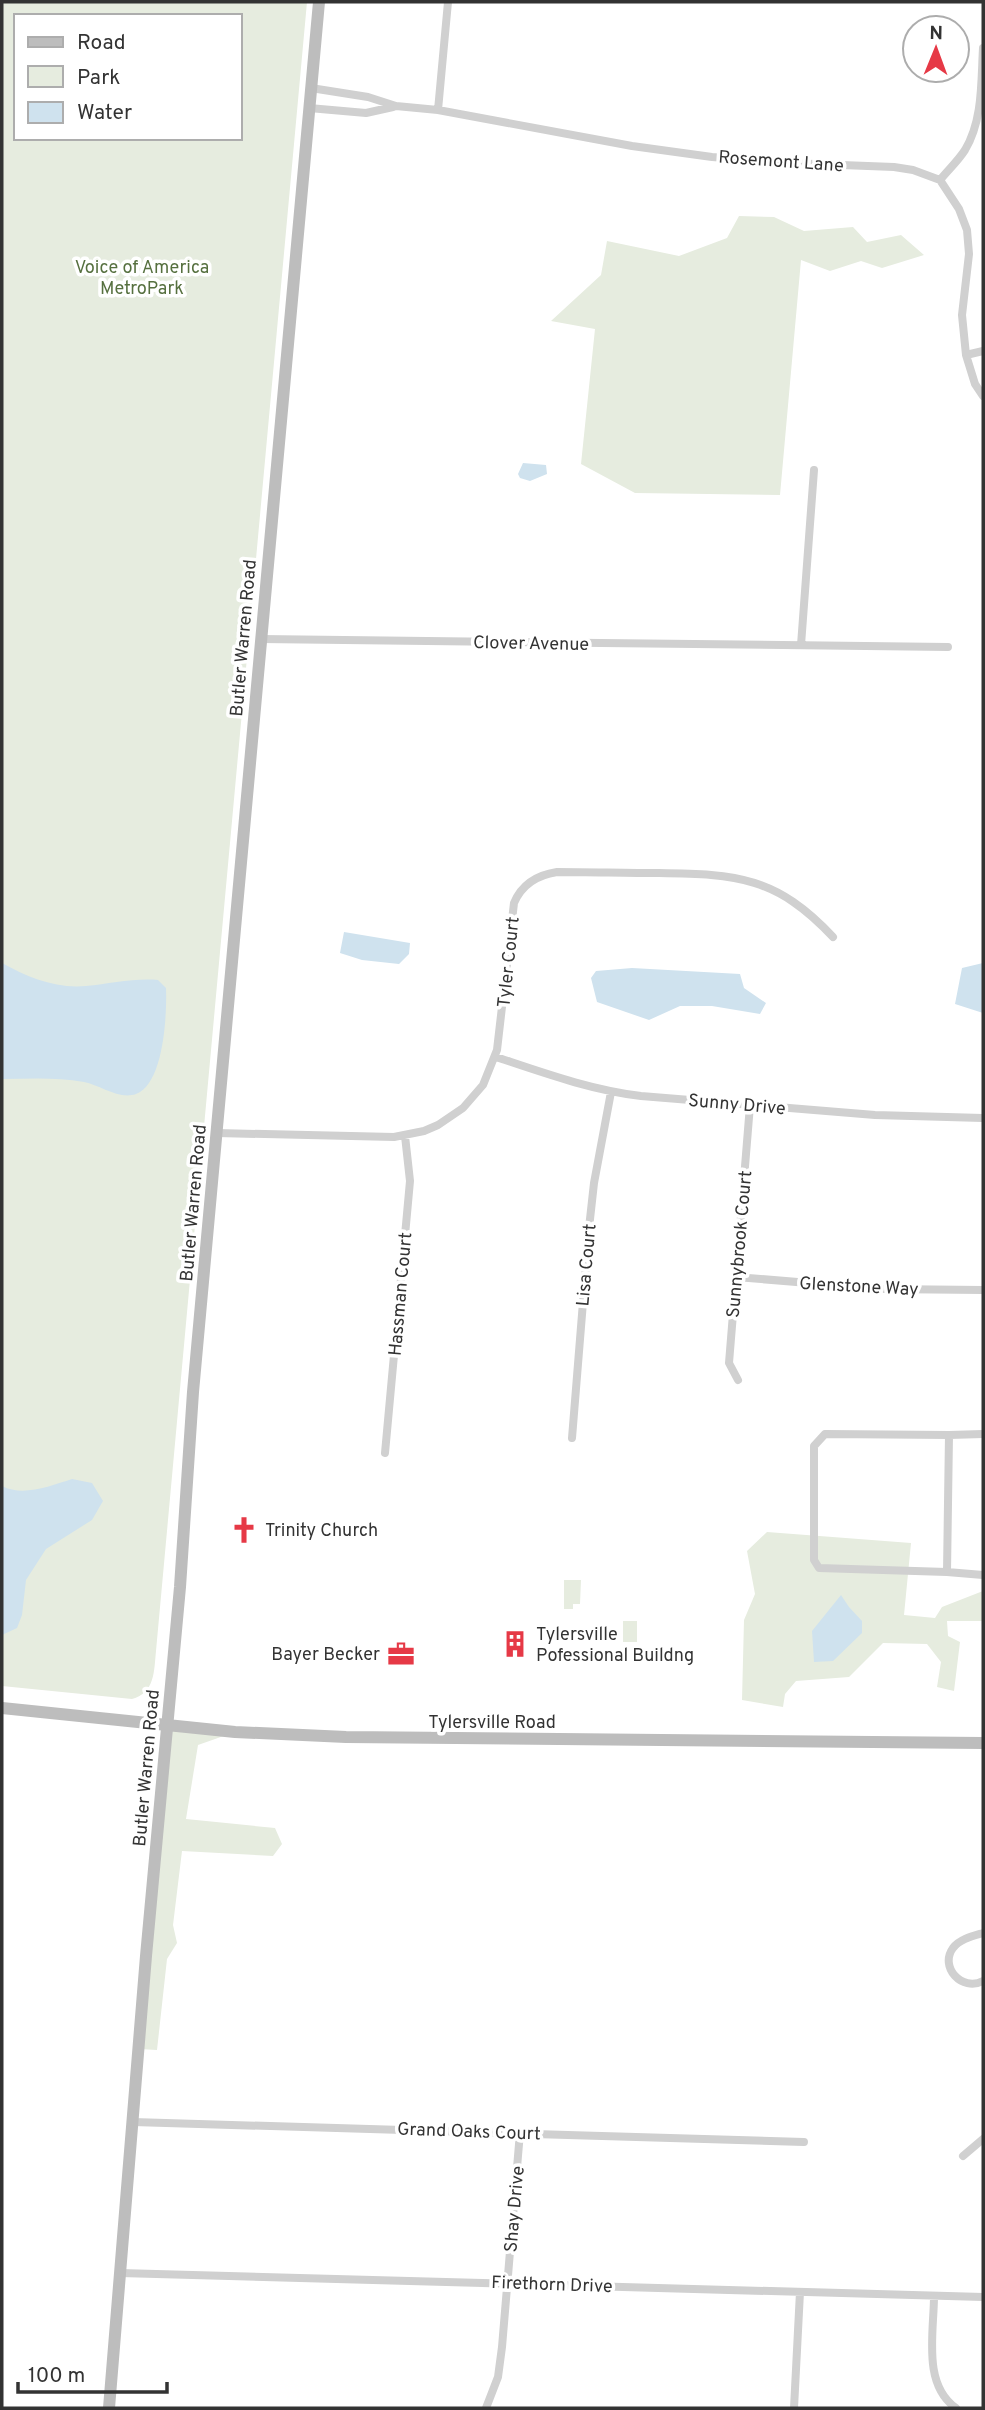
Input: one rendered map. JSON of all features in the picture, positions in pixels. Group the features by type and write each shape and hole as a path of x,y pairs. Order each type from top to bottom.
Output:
{"main road":[{"name":"Butler Warren Road","path":"109,2408 217,1133 319,2"},
{"name":"Tylersville Road","path":"2,1708 294,1735 398,1739 983,1743"}],"street":[{"path":"438,110 448,2"},
{"path":"983,48 978,120 964,153 940,180 959,209 967,230 968,254 962,315 966,355 975,384 983,396"},
{"name":"Rosemont Lane","path":"311,88 368,97 396,107"},
{"name":"Rosemont Lane","path":"309,108 366,113 396,107 438,110 632,146 712,157 894,167 913,170 940,180"},
{"path":"966,355 983,351"},
{"path":"800,645 814,470"},
{"name":"Clover Avenue","path":"261,639 948,647"},
{"name":"Tyler Court","path":"217,1133 334,1137 405,1136 438,1125 463,1108 483,1085 496,1057 514,903 525,886 543,875 557,872 698,873 742,878 776,891 795,902 833,937"},
{"name":"Sunny Drive","path":"496,1057 611,1092 875,1115 983,1118"},
{"name":"Lisa Court","path":"572,1438 594,1183 611,1092"},
{"name":"Sunnybrook Court","path":"738,1380 729,1363 750,1105"},
{"name":"Hassman Court","path":"385,1453 410,1181 405,1136"},
{"name":"Glenstone Way","path":"736,1278 882,1289 983,1290"},
{"path":"983,1434 825,1434 814,1446 814,1560 819,1568 983,1575"},
{"path":"947,1572 949,1435"},
{"path":"983,1933 958,1943 952,1949 950,1963 961,1982 975,1985 983,1981"},
{"name":"Grand Oaks Court","path":"133,2122 804,2141"},
{"name":"Shay Drive","path":"486,2408 498,2377 520,2132"},
{"path":"962,2156 983,2139"},
{"name":"Firethorn Drive","path":"120,2273 983,2297"},
{"path":"794,2408 800,2292"},
{"path":"934,2296 933,2376 942,2396 956,2408"}],"green space":[{"name":"Voice of America MetroPark","path":"2,2 307,2 154,1673 145,1692 132,1699 2,1686"},
{"path":"739,216 774,217 804,231 853,227 867,242 901,235 924,255 882,268 861,261 830,271 801,260 780,495 635,493 581,464 595,329 551,321 601,275 607,241 679,256 727,238"},
{"path":"767,1532 911,1543 904,1615 935,1618 942,1607 983,1591 983,1621 947,1621 948,1636 960,1642 954,1691 937,1687 941,1662 927,1644 883,1643 849,1677 796,1681 785,1694 783,1707 742,1700 744,1620 755,1594 747,1551"},
{"path":"564,1580 581,1580 580,1604 573,1604 573,1609 564,1609"},
{"path":"623,1621 637,1621 637,1642 623,1642"},
{"path":"167,1725 235,1732 198,1745 186,1819 275,1828 282,1844 273,1856 182,1851 173,1925 177,1943 167,1959 157,2050 139,2049"}],"water":[{"path":"523,463 546,465 547,474 530,481 520,478 518,474"},
{"path":"344,932 410,943 409,954 399,964 362,960 340,953"},
{"path":"2,963 21,973 64,986 158,980 166,988 166,1014 158,1063 145,1088 136,1094 123,1095 74,1080 2,1079"},
{"path":"983,963 983,1013 955,1004 962,968"},
{"path":"632,968 740,974 744,988 766,1003 760,1014 712,1006 680,1006 649,1020 597,1002 591,978 596,971"},
{"path":"72,1479 92,1483 103,1501 92,1520 46,1549 26,1580 22,1615 17,1628 2,1635 2,1486 19,1491"},
{"path":"841,1595 862,1621 862,1633 833,1661 814,1662 812,1631"}],"place":[{"name":"Trinity Church","path":"244,1530"},
{"name":"Tylersville Pofessional Buildng","path":"515,1644"},
{"name":"Bayer Becker","path":"401,1654"}]}
